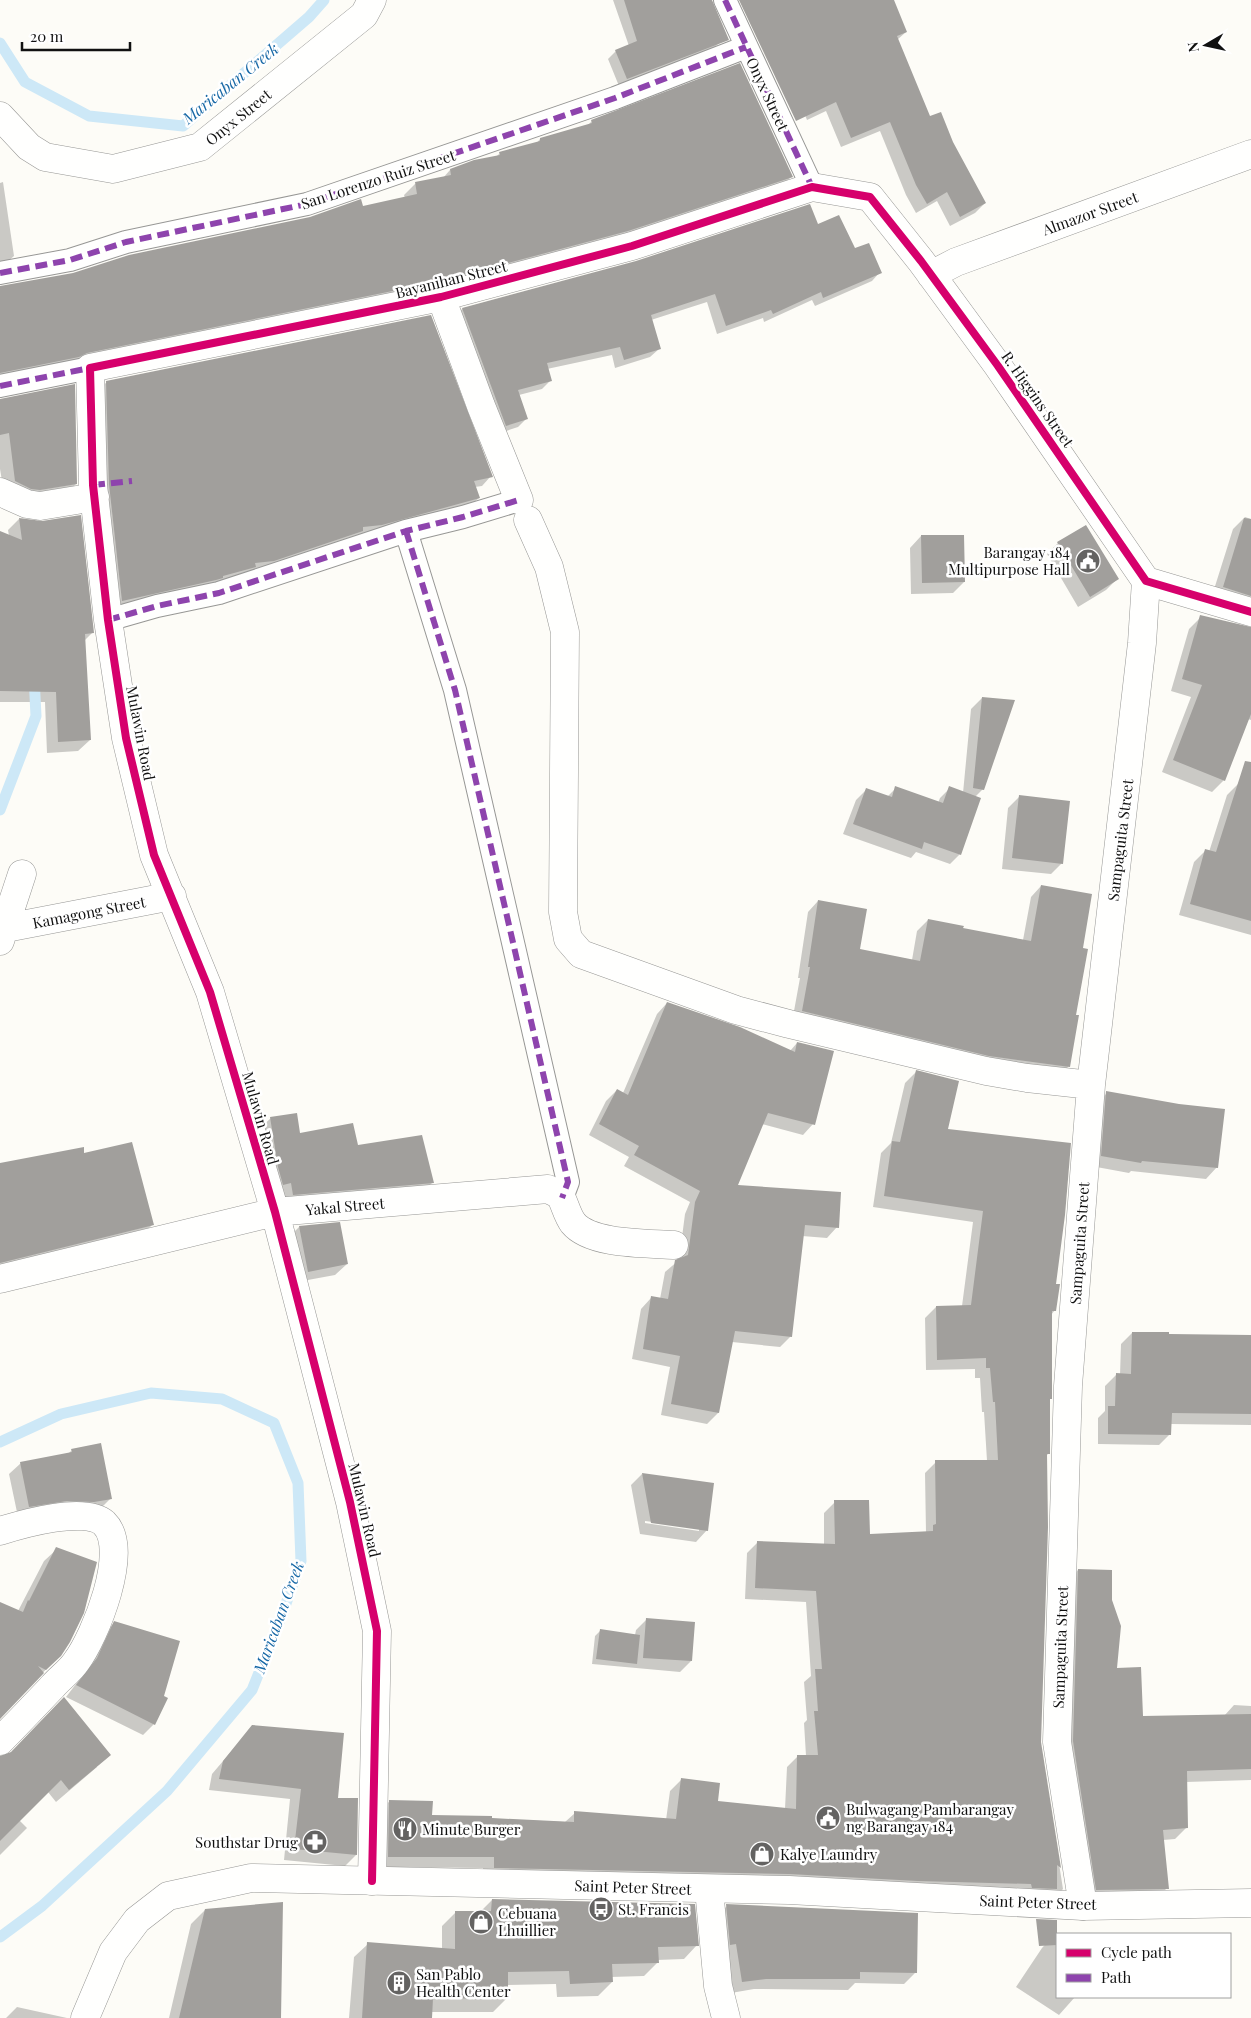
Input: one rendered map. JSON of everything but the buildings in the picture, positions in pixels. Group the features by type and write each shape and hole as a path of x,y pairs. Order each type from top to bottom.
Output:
{"street":[{"name":"Onyx Street","path":"0,116 29,147 45,158 113,170 200,148 364,15 372,0"},
{"name":"Onyx Street","path":"725,0 812,187"},
{"name":"San Lorenzo Ruiz Street","path":"0,273 70,260 126,242 307,204 615,98 746,47"},
{"name":"Almazor Street","path":"931,275 956,262 1251,154"},
{"name":"R. Higgins Street","path":"812,187 870,197 931,275 998,366 1146,581"},
{"name":"Bayanihan Street","path":"0,386 441,297 632,246 812,187"},
{"path":"441,297 481,406 523,510 549,567 565,632 563,912 568,939 581,954 736,1010 986,1071 1027,1078 1091,1085"},
{"name":"Mulawin Road","path":"90,368 94,497 108,620 126,738 154,855 210,992 275,1212 350,1502 377,1631 372,1881"},
{"path":"0,492 27,504 40,506 94,497"},
{"path":"108,620 157,606 219,593 406,532 463,517 523,510"},
{"path":"406,532 455,690 568,1182 562,1198 572,1222 581,1230 610,1240 674,1245"},
{"path":"1146,581 1251,612"},
{"name":"Sampaguita Street","path":"1083,1906 1057,1742 1068,1386 1091,1085 1142,643 1146,581"},
{"path":"3,935 22,874"},
{"name":"Kamagong Street","path":"3,935 172,896"},
{"name":"Yakal Street","path":"0,1279 275,1212 548,1189 556,1191 562,1198"},
{"path":"0,1531 43,1519 86,1517 103,1523 109,1531 112,1573 108,1594 94,1630 77,1661 0,1741"},
{"name":"Saint Peter Street","path":"85,2018 113,1952 137,1920 168,1896 252,1878 789,1890 1083,1906 1251,1903"},
{"path":"709,1889 718,1986 726,2018"}],"waterway":[{"name":"Maricaban Creek","path":"0,43 25,82 89,116 183,126 309,17 324,0"},
{"name":"Maricaban Creek","path":"0,810 36,716 34,676"},
{"name":"Maricaban Creek","path":"0,1442 61,1414 151,1393 222,1399 274,1423 298,1483 301,1561 252,1690 167,1791 42,1906 0,1937"}],"marked path":[{"path":"725,0 812,187"},
{"path":"0,273 70,260 126,242 307,204 615,98 746,47"},
{"path":"0,386 90,368"},
{"path":"93,485 132,481"},
{"path":"108,620 157,606 219,593 406,531 463,517 519,500"},
{"path":"406,531 455,690 568,1182 562,1198"}],"cycle path":[{"path":"372,1881 377,1631 350,1502 275,1212 210,992 154,855 126,738 108,620 93,485 90,368 441,297 632,246 812,187 870,197 921,261 998,366 1146,581 1251,612"}],"place":[{"name":"Barangay 184 Multipurpose Hall","path":"1088,561"},
{"name":"Bulwagang Pambarangay ng Barangay 184","path":"828,1818"},
{"name":"Minute Burger","path":"405,1829"},
{"name":"Southstar Drug","path":"315,1842"},
{"name":"Kalye Laundry","path":"762,1854"},
{"name":"St. Francis","path":"601,1909"},
{"name":"Cebuana Lhuillier","path":"481,1922"},
{"name":"San Pablo Health Center","path":"399,1983"}]}
